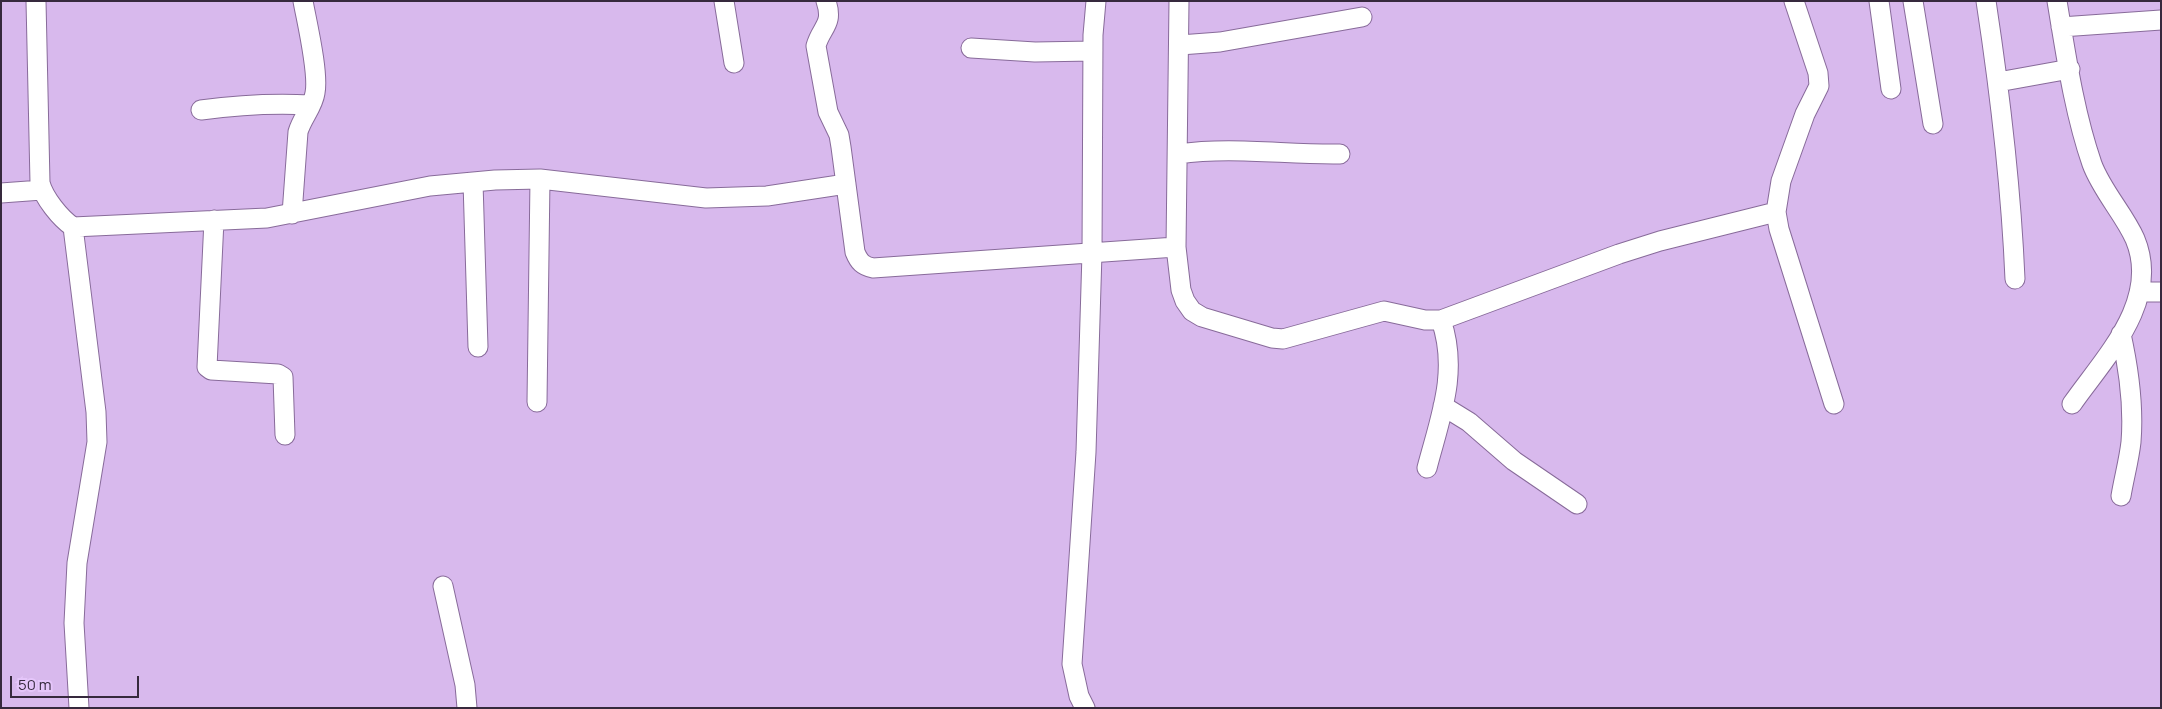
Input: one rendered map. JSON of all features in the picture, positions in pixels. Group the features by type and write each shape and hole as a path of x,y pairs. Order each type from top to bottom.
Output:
{"street":[{"path":"36,1 42,190 65,222 73,227 267,218 430,186 473,182 540,179 706,198 767,196 846,184"},
{"path":"292,214 298,132 315,93 315,78 303,1"},
{"path":"724,1 734,62"},
{"path":"826,1 829,18 827,26 818,37 816,46 828,112 839,135 842,147 854,252 859,262 864,266 891,267 1176,246"},
{"path":"1085,708 1074,680 1072,647 1086,452 1092,252 1093,51 1096,1"},
{"path":"1179,1 1180,45 1176,246 1181,290 1185,301 1192,311 1213,321 1272,338 1293,338 1371,314 1384,312 1424,320 1441,320 1619,254 1660,241 1776,212"},
{"path":"1794,1 1818,73 1819,86 1805,114 1781,182 1776,212 1779,228 1834,404"},
{"path":"1879,1 1891,90"},
{"path":"1912,1 1934,124"},
{"path":"1986,1 1998,82 2012,226 2014,279"},
{"path":"2057,1 2073,94 2093,166 2111,201 2135,239 2141,261 2138,300 2128,325 2072,404"},
{"path":"1180,45 1220,42 1362,17"},
{"path":"2061,27 2161,20"},
{"path":"971,48 1035,52 1093,51"},
{"path":"1998,82 2070,69"},
{"path":"201,110 238,104 310,105"},
{"path":"1178,154 1197,151 1242,150 1340,154"},
{"path":"537,402 540,179"},
{"path":"473,182 478,347"},
{"path":"1,193 42,190"},
{"path":"214,220 207,366 211,370 278,374 283,377 285,434"},
{"path":"73,227 96,412 97,442 77,564 74,623 79,708"},
{"path":"2139,292 2161,292"},
{"path":"1427,468 1450,372 1450,354 1441,320"},
{"path":"2121,334 2128,366 2132,418 2130,444 2121,496"},
{"path":"1443,406 1469,422 1514,461 1577,504"},
{"path":"443,586 465,685 467,708"}]}
